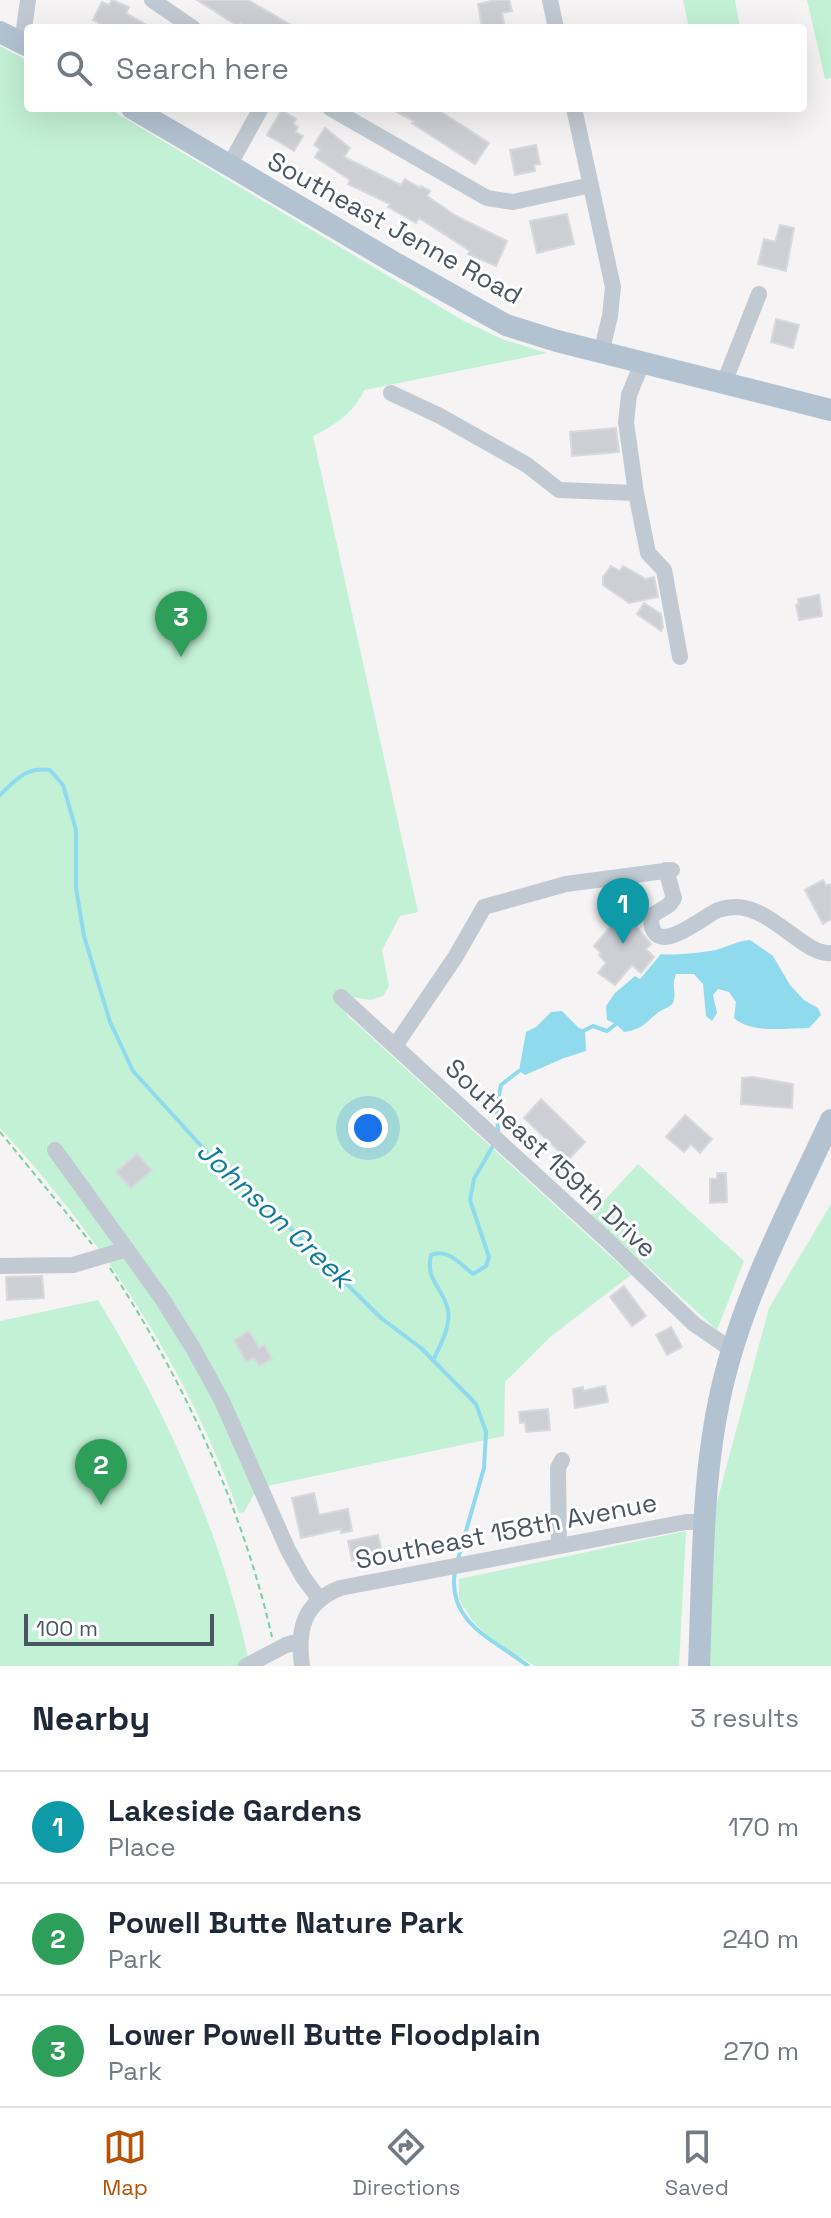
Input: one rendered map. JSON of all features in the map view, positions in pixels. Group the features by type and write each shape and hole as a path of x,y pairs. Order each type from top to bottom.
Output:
{"main road":[{"path":"0,32 24,44"},
{"name":"Southeast Jenne Road","path":"139,112 475,309 532,334 831,410"},
{"path":"699,1666 705,1522 714,1428 732,1350 751,1298 831,1120"}],"street":[{"path":"26,24 28,0"},
{"path":"152,0 187,24"},
{"path":"550,0 555,24"},
{"path":"229,166 259,112"},
{"path":"337,112 487,198 513,202 591,185"},
{"path":"575,112 613,287 612,307 601,353"},
{"path":"724,383 759,294"},
{"path":"642,363 629,395 626,422 648,553 664,570 680,657"},
{"path":"391,393 440,416 527,465 559,490 636,493"},
{"path":"395,1046 440,982 484,907 566,884 669,870 674,898 669,905 651,916 656,934 673,937 721,909 735,907 751,909 784,927 815,951 831,953"},
{"name":"Southeast 159th Drive","path":"341,997 694,1324 732,1350"},
{"path":"55,1150 127,1249 193,1348 222,1401 288,1550 320,1600 305,1618 299,1641 302,1666"},
{"path":"0,1266 64,1266 103,1258 127,1249"},
{"path":"559,1546 558,1468 562,1460"},
{"name":"Southeast 158th Avenue","path":"320,1600 340,1588 686,1522 705,1522"},
{"path":"246,1666 299,1641"}],"path":[{"path":"0,1132 103,1258 171,1369 204,1436 254,1567 275,1650"}],"green space":[{"path":"683,0 735,0 739,24 688,24"},
{"path":"807,0 831,0 831,78 825,79"},
{"path":"0,46 24,59 24,112 115,112 462,320 502,339 547,353 364,390 343,418 313,436 418,912 400,916 382,950 389,986 383,996 370,1000 340,995 347,1015 631,1275 550,1337 505,1382 504,1436 272,1485 256,1491 244,1512 239,1513 194,1408 139,1308 74,1215 0,1128"},
{"path":"638,1164 744,1261 717,1330 591,1215"},
{"path":"831,1204 831,1666 710,1666 711,1524 769,1308"},
{"path":"98,1300 147,1387 190,1477 224,1570 250,1666 0,1666 0,1321"},
{"path":"686,1531 679,1666 535,1666 490,1639 472,1620 459,1599 459,1579"}],"water":[{"path":"750,940 773,956 790,985 804,1000 818,1008 821,1015 809,1028 770,1029 741,1023 734,1018 736,1002 729,992 718,989 713,995 717,1013 712,1021 706,1016 703,984 694,974 676,974 673,1003 640,1027 624,1032 607,1020 606,1006 615,993 635,976 640,979 661,954 708,951"},
{"path":"562,1011 585,1030 586,1051 525,1075 519,1071 526,1032 551,1012"}],"building":[{"path":"112,0 129,7 126,13 145,24 101,24 93,20 102,2 109,5"},
{"path":"197,0 248,0 289,24 240,22 235,24"},
{"path":"509,0 512,11 502,13 504,24 481,24 478,4"},
{"path":"281,112 285,112 296,119 293,124 298,127 295,132 303,136 294,151 267,135"},
{"path":"397,112 441,112 489,143 475,164 412,123 414,121"},
{"path":"325,128 350,148 344,157 401,185 405,179 421,186 430,191 427,196 456,216 507,241 496,266 468,254 470,251 419,218 416,223 388,207 390,204 348,184 350,180 315,157 320,149 314,145"},
{"path":"536,145 540,164 534,165 535,171 515,175 510,150"},
{"path":"567,214 574,244 537,253 530,221"},
{"path":"780,225 794,228 786,271 758,264 764,239 775,242"},
{"path":"776,319 799,325 793,348 771,342"},
{"path":"616,428 619,452 572,456 570,432"},
{"path":"611,566 620,571 623,566 646,579 654,577 658,597 629,603 603,585 603,577"},
{"path":"819,595 822,616 799,620 798,599"},
{"path":"644,603 661,614 661,631 637,614"},
{"path":"823,880 826,886 831,884 831,919 823,924 805,890"},
{"path":"618,900 630,909 636,905 642,907 641,921 635,925 651,944 646,949 654,957 641,973 632,965 615,985 598,973 606,963 594,946 612,925 606,920"},
{"path":"742,1078 793,1084 792,1108 741,1104"},
{"path":"541,1099 585,1142 568,1160 524,1118"},
{"path":"685,1115 712,1139 700,1153 691,1144 684,1152 666,1137"},
{"path":"137,1154 152,1170 131,1188 116,1172"},
{"path":"717,1173 726,1173 727,1202 710,1203 710,1179 717,1179"},
{"path":"42,1276 44,1298 7,1300 6,1277"},
{"path":"624,1286 646,1316 632,1326 610,1297"},
{"path":"671,1327 682,1347 667,1355 656,1335"},
{"path":"249,1331 259,1348 264,1345 272,1359 259,1366 254,1358 246,1362 234,1340"},
{"path":"605,1386 608,1402 575,1408 573,1389 583,1387 583,1391"},
{"path":"548,1409 550,1430 526,1432 525,1422 520,1423 519,1412"},
{"path":"314,1493 319,1515 348,1509 352,1531 341,1533 341,1529 301,1538 292,1498"},
{"path":"378,1535 382,1553 352,1560 348,1541"}],"waterway":[{"name":"Johnson Creek","path":"0,795 22,775 34,770 50,770 63,785 76,830 76,888 84,936 110,1022 133,1071 224,1171 267,1205 381,1318 421,1348 476,1404 486,1432 484,1468 458,1559"},
{"path":"585,1030 593,1026 607,1031 616,1024"},
{"path":"498,1132 497,1105 501,1085 519,1071"},
{"path":"433,1361 449,1316 446,1302 432,1278 431,1255 448,1255 473,1274 486,1266 489,1257 470,1200 474,1179 494,1144"},
{"name":"Johnson Creek","path":"455,1571 454,1589 458,1605 466,1617 476,1629 528,1666"}],"place":[{"name":"Lower Powell Butte Floodplain","path":"181,657"},
{"name":"Lakeside Gardens","path":"623,944"},
{"name":"Powell Butte Nature Park","path":"101,1505"}]}
